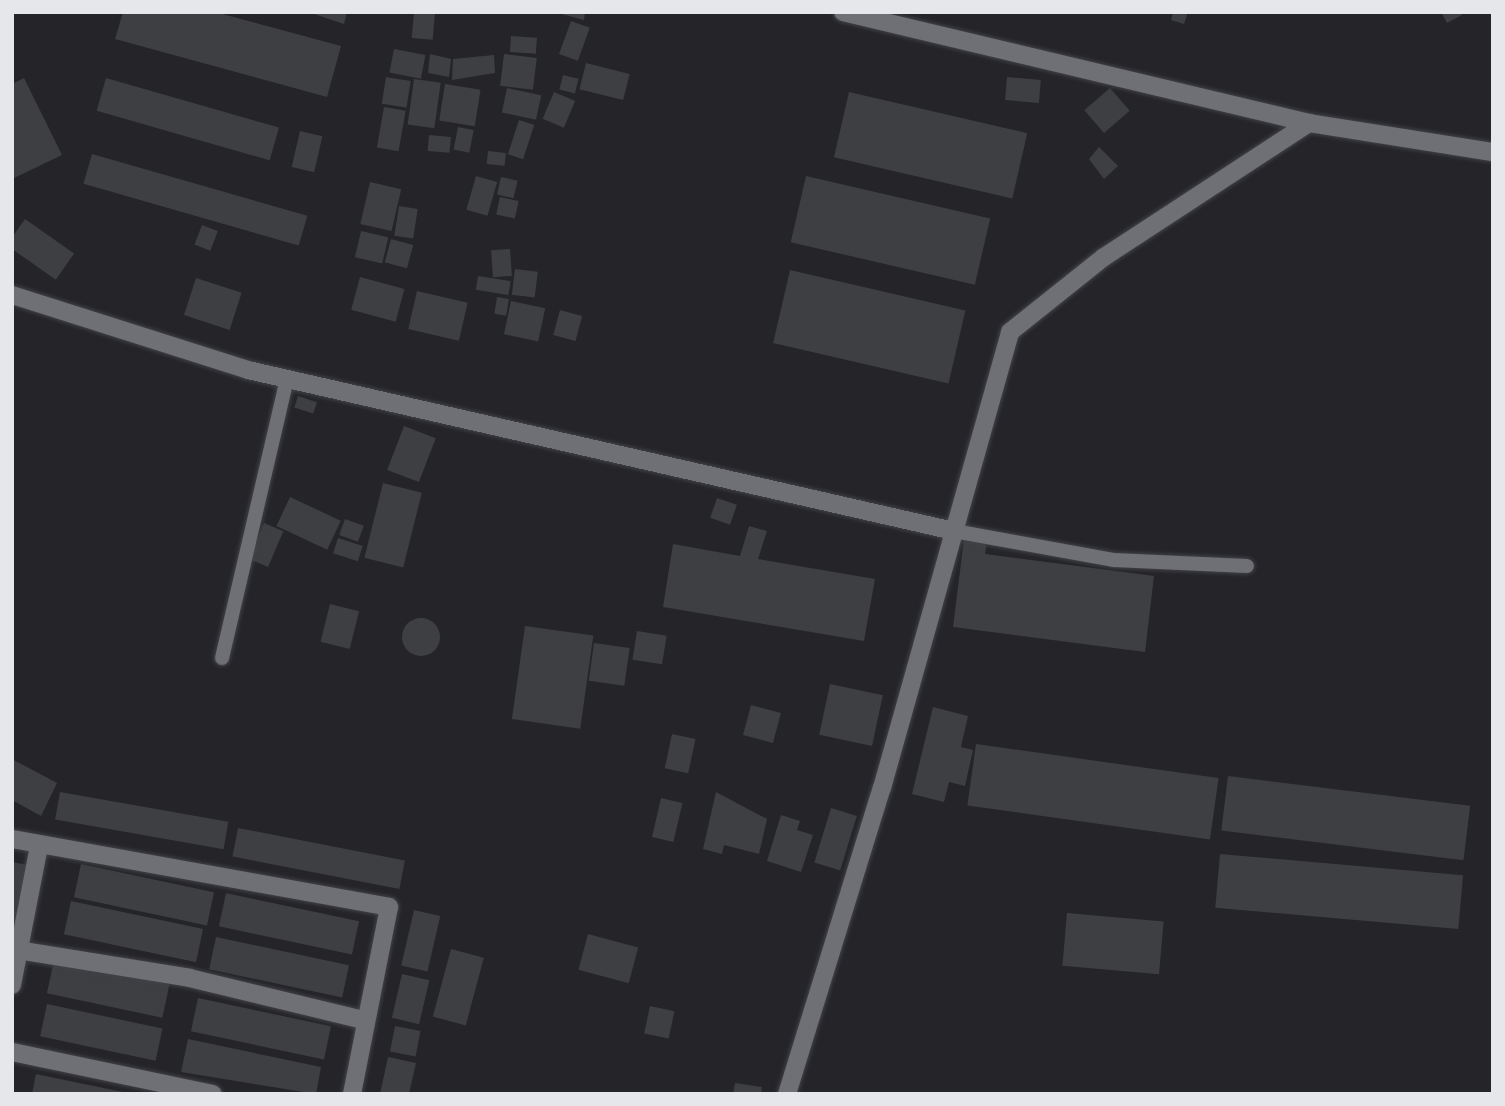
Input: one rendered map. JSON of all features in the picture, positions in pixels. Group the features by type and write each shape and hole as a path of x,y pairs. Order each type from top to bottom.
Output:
{"street":[{"path":"843,12 1309,123 1493,152"},
{"path":"787,1094 954,531 1010,332 1104,257 1309,123"},
{"path":"12,295 287,379 954,531"},
{"path":"12,839 39,846 389,906 364,1020 352,1094"},
{"path":"12,985 39,846"},
{"path":"18,950 190,978 364,1020"},
{"path":"12,1052 213,1094"}],"lane":[{"path":"222,658 287,379"},
{"path":"954,531 1114,560 1247,566"}],"building":[{"path":"123,12 215,12 341,46 327,97 115,39"},
{"path":"308,12 347,12 344,24"},
{"path":"414,12 435,14 433,40 412,38"},
{"path":"554,12 585,12 584,20"},
{"path":"1173,12 1188,12 1184,24 1171,20"},
{"path":"1441,12 1460,12 1462,15 1447,23"},
{"path":"571,21 590,28 578,61 559,54"},
{"path":"511,36 537,38 536,54 510,52"},
{"path":"394,49 425,55 421,79 389,73"},
{"path":"430,54 451,59 449,77 428,73"},
{"path":"504,54 537,58 533,90 500,86"},
{"path":"494,55 495,73 452,80 453,59"},
{"path":"586,63 630,74 623,100 579,89"},
{"path":"563,75 579,79 575,93 559,90"},
{"path":"386,77 411,81 406,108 382,104"},
{"path":"1007,77 1041,80 1039,103 1005,100"},
{"path":"24,78 62,155 12,179 12,84"},
{"path":"106,78 279,128 270,160 97,111"},
{"path":"414,79 441,83 434,128 408,125"},
{"path":"445,84 481,90 475,126 439,121"},
{"path":"507,88 541,95 536,120 502,112"},
{"path":"1110,88 1130,111 1104,133 1084,110"},
{"path":"554,92 575,101 564,128 543,119"},
{"path":"849,92 1027,133 1012,198 834,157"},
{"path":"384,107 406,111 399,151 377,147"},
{"path":"519,120 534,125 523,159 508,154"},
{"path":"458,127 474,130 469,153 454,150"},
{"path":"300,131 322,136 314,172 292,167"},
{"path":"429,135 451,137 450,153 428,151"},
{"path":"1099,147 1118,166 1104,179 1089,159"},
{"path":"488,151 506,153 505,166 487,164"},
{"path":"92,154 307,216 299,246 83,184"},
{"path":"476,176 497,182 488,216 466,210"},
{"path":"806,176 990,219 975,285 791,242"},
{"path":"501,177 518,181 514,198 497,195"},
{"path":"370,182 401,189 392,231 360,224"},
{"path":"500,197 519,201 515,219 496,215"},
{"path":"399,206 418,209 413,239 394,236"},
{"path":"25,219 74,253 56,280 12,249 12,238"},
{"path":"202,225 218,231 210,251 194,245"},
{"path":"361,231 388,237 382,264 355,257"},
{"path":"391,239 413,245 407,268 385,262"},
{"path":"510,249 512,276 493,277 491,250"},
{"path":"515,269 538,272 535,298 512,295"},
{"path":"790,270 965,310 949,384 773,343"},
{"path":"478,276 511,281 508,295 476,290"},
{"path":"360,277 404,289 396,322 351,310"},
{"path":"196,278 242,293 230,330 184,315"},
{"path":"417,291 468,303 459,341 408,329"},
{"path":"497,297 509,299 506,316 494,314"},
{"path":"511,301 545,308 538,342 504,334"},
{"path":"560,310 582,316 575,341 553,335"},
{"path":"298,396 317,402 313,414 294,407"},
{"path":"404,426 436,438 419,482 387,470"},
{"path":"383,483 422,493 403,567 364,558"},
{"path":"290,497 341,521 327,550 276,526"},
{"path":"717,498 737,505 730,525 710,518"},
{"path":"345,519 364,526 358,542 339,535"},
{"path":"264,523 283,531 268,567 249,559"},
{"path":"749,526 767,531 758,559 875,579 864,641 663,607 673,544 740,556"},
{"path":"338,538 363,546 358,561 333,553"},
{"path":"964,539 987,542 985,554 1154,576 1145,652 953,627"},
{"path":"330,604 359,611 350,649 321,642"},
{"path":"421,618 434,624 440,637 434,650 421,656 408,650 402,637 408,624"},
{"path":"525,626 593,636 580,729 512,719"},
{"path":"637,631 667,636 662,664 632,660"},
{"path":"594,643 630,648 624,686 589,681"},
{"path":"830,684 883,695 872,746 819,735"},
{"path":"751,705 781,713 773,743 743,735"},
{"path":"933,707 968,716 961,747 973,750 965,786 949,782 944,802 912,794"},
{"path":"672,734 695,739 688,773 665,768"},
{"path":"976,744 1219,778 1210,839 967,805"},
{"path":"12,759 57,783 41,816 12,800"},
{"path":"1228,776 1470,806 1463,860 1221,831"},
{"path":"60,792 228,822 224,849 55,820"},
{"path":"716,792 767,819 759,854 724,845 722,854 703,849"},
{"path":"661,798 682,803 673,842 652,837"},
{"path":"831,808 857,816 840,870 814,863"},
{"path":"781,815 800,821 797,830 813,835 801,872 767,861"},
{"path":"238,828 405,860 399,889 232,856"},
{"path":"1220,854 1463,875 1458,929 1215,908"},
{"path":"12,862 33,866 12,959"},
{"path":"81,864 214,892 207,926 74,897"},
{"path":"226,893 359,921 352,955 219,926"},
{"path":"71,901 203,929 196,962 64,934"},
{"path":"414,910 440,916 427,972 401,966"},
{"path":"1067,913 1164,921 1159,974 1062,966"},
{"path":"588,934 638,947 629,983 578,970"},
{"path":"216,937 349,965 342,998 209,969"},
{"path":"451,949 484,958 466,1025 433,1017"},
{"path":"54,960 169,985 162,1018 47,993"},
{"path":"402,974 429,980 419,1024 392,1018"},
{"path":"198,998 331,1026 324,1060 191,1031"},
{"path":"47,1004 162,1029 156,1061 40,1036"},
{"path":"650,1006 674,1011 669,1039 644,1033"},
{"path":"395,1026 421,1031 416,1056 390,1052"},
{"path":"188,1039 321,1067 316,1094 181,1072"},
{"path":"388,1057 416,1063 409,1094 380,1094"},
{"path":"36,1074 123,1092 123,1094 32,1094"},
{"path":"735,1083 762,1087 761,1094 733,1094"}]}
